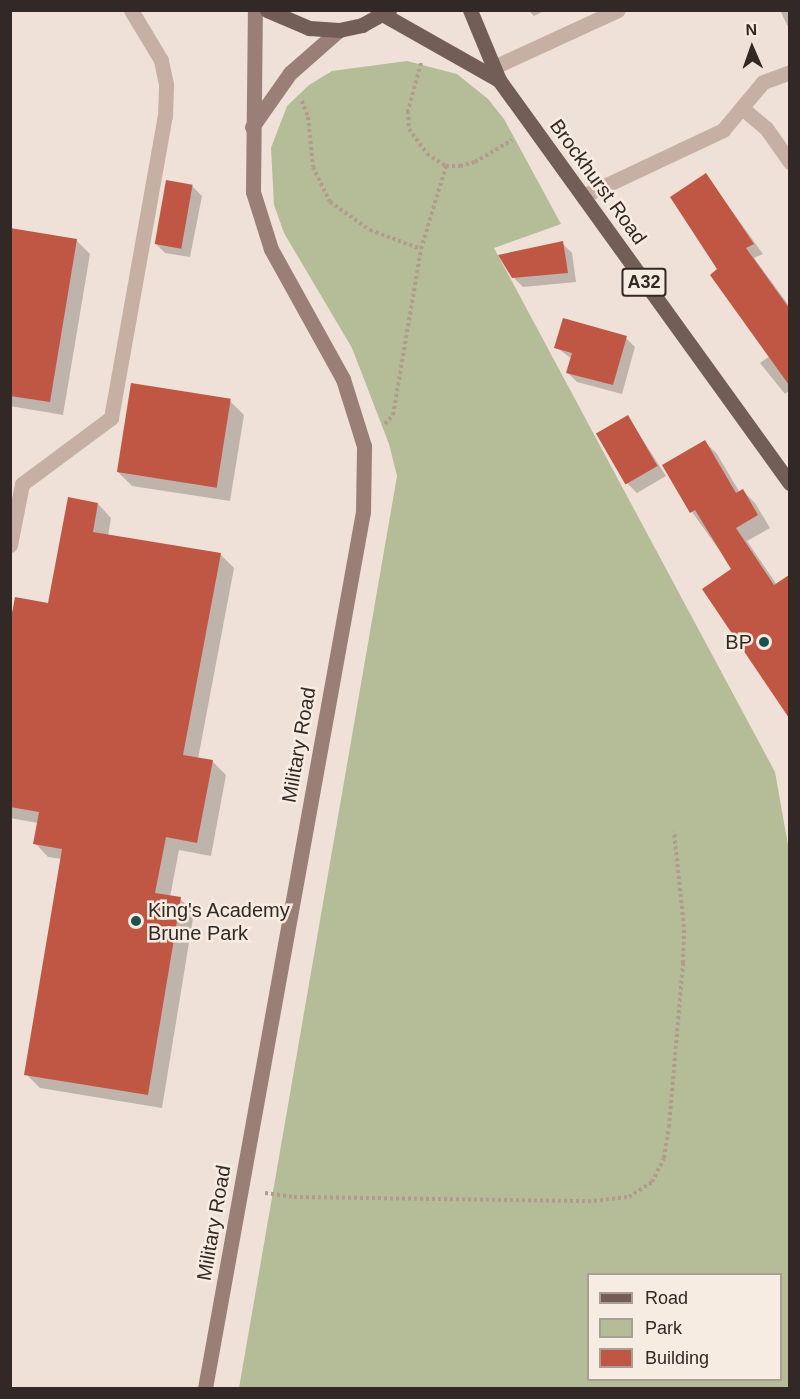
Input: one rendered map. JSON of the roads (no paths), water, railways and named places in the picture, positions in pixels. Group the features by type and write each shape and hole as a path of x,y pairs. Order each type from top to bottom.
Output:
{"main road":[{"path":"267,10 309,28 339,30 387,13"},
{"name":"Brockhurst Road","path":"470,10 497,74 531,125 789,483"},
{"name":"Brockhurst Road","path":"387,13 428,40 497,74"}],"street":[{"path":"10,545 22,484 111,418 165,116 166,84 161,60 131,10"},
{"name":"Military Road","path":"205,1389 363,512 364,446 343,379 271,249 253,192 255,10"},
{"path":"497,74 618,10"},
{"path":"252,127 290,74 339,30"},
{"path":"583,195 723,130 763,82 789,72"},
{"path":"742,108 766,128 789,162"}],"place":[{"name":"BP","path":"764,642"},
{"name":"King's Academy Brune Park","path":"136,921"}]}
